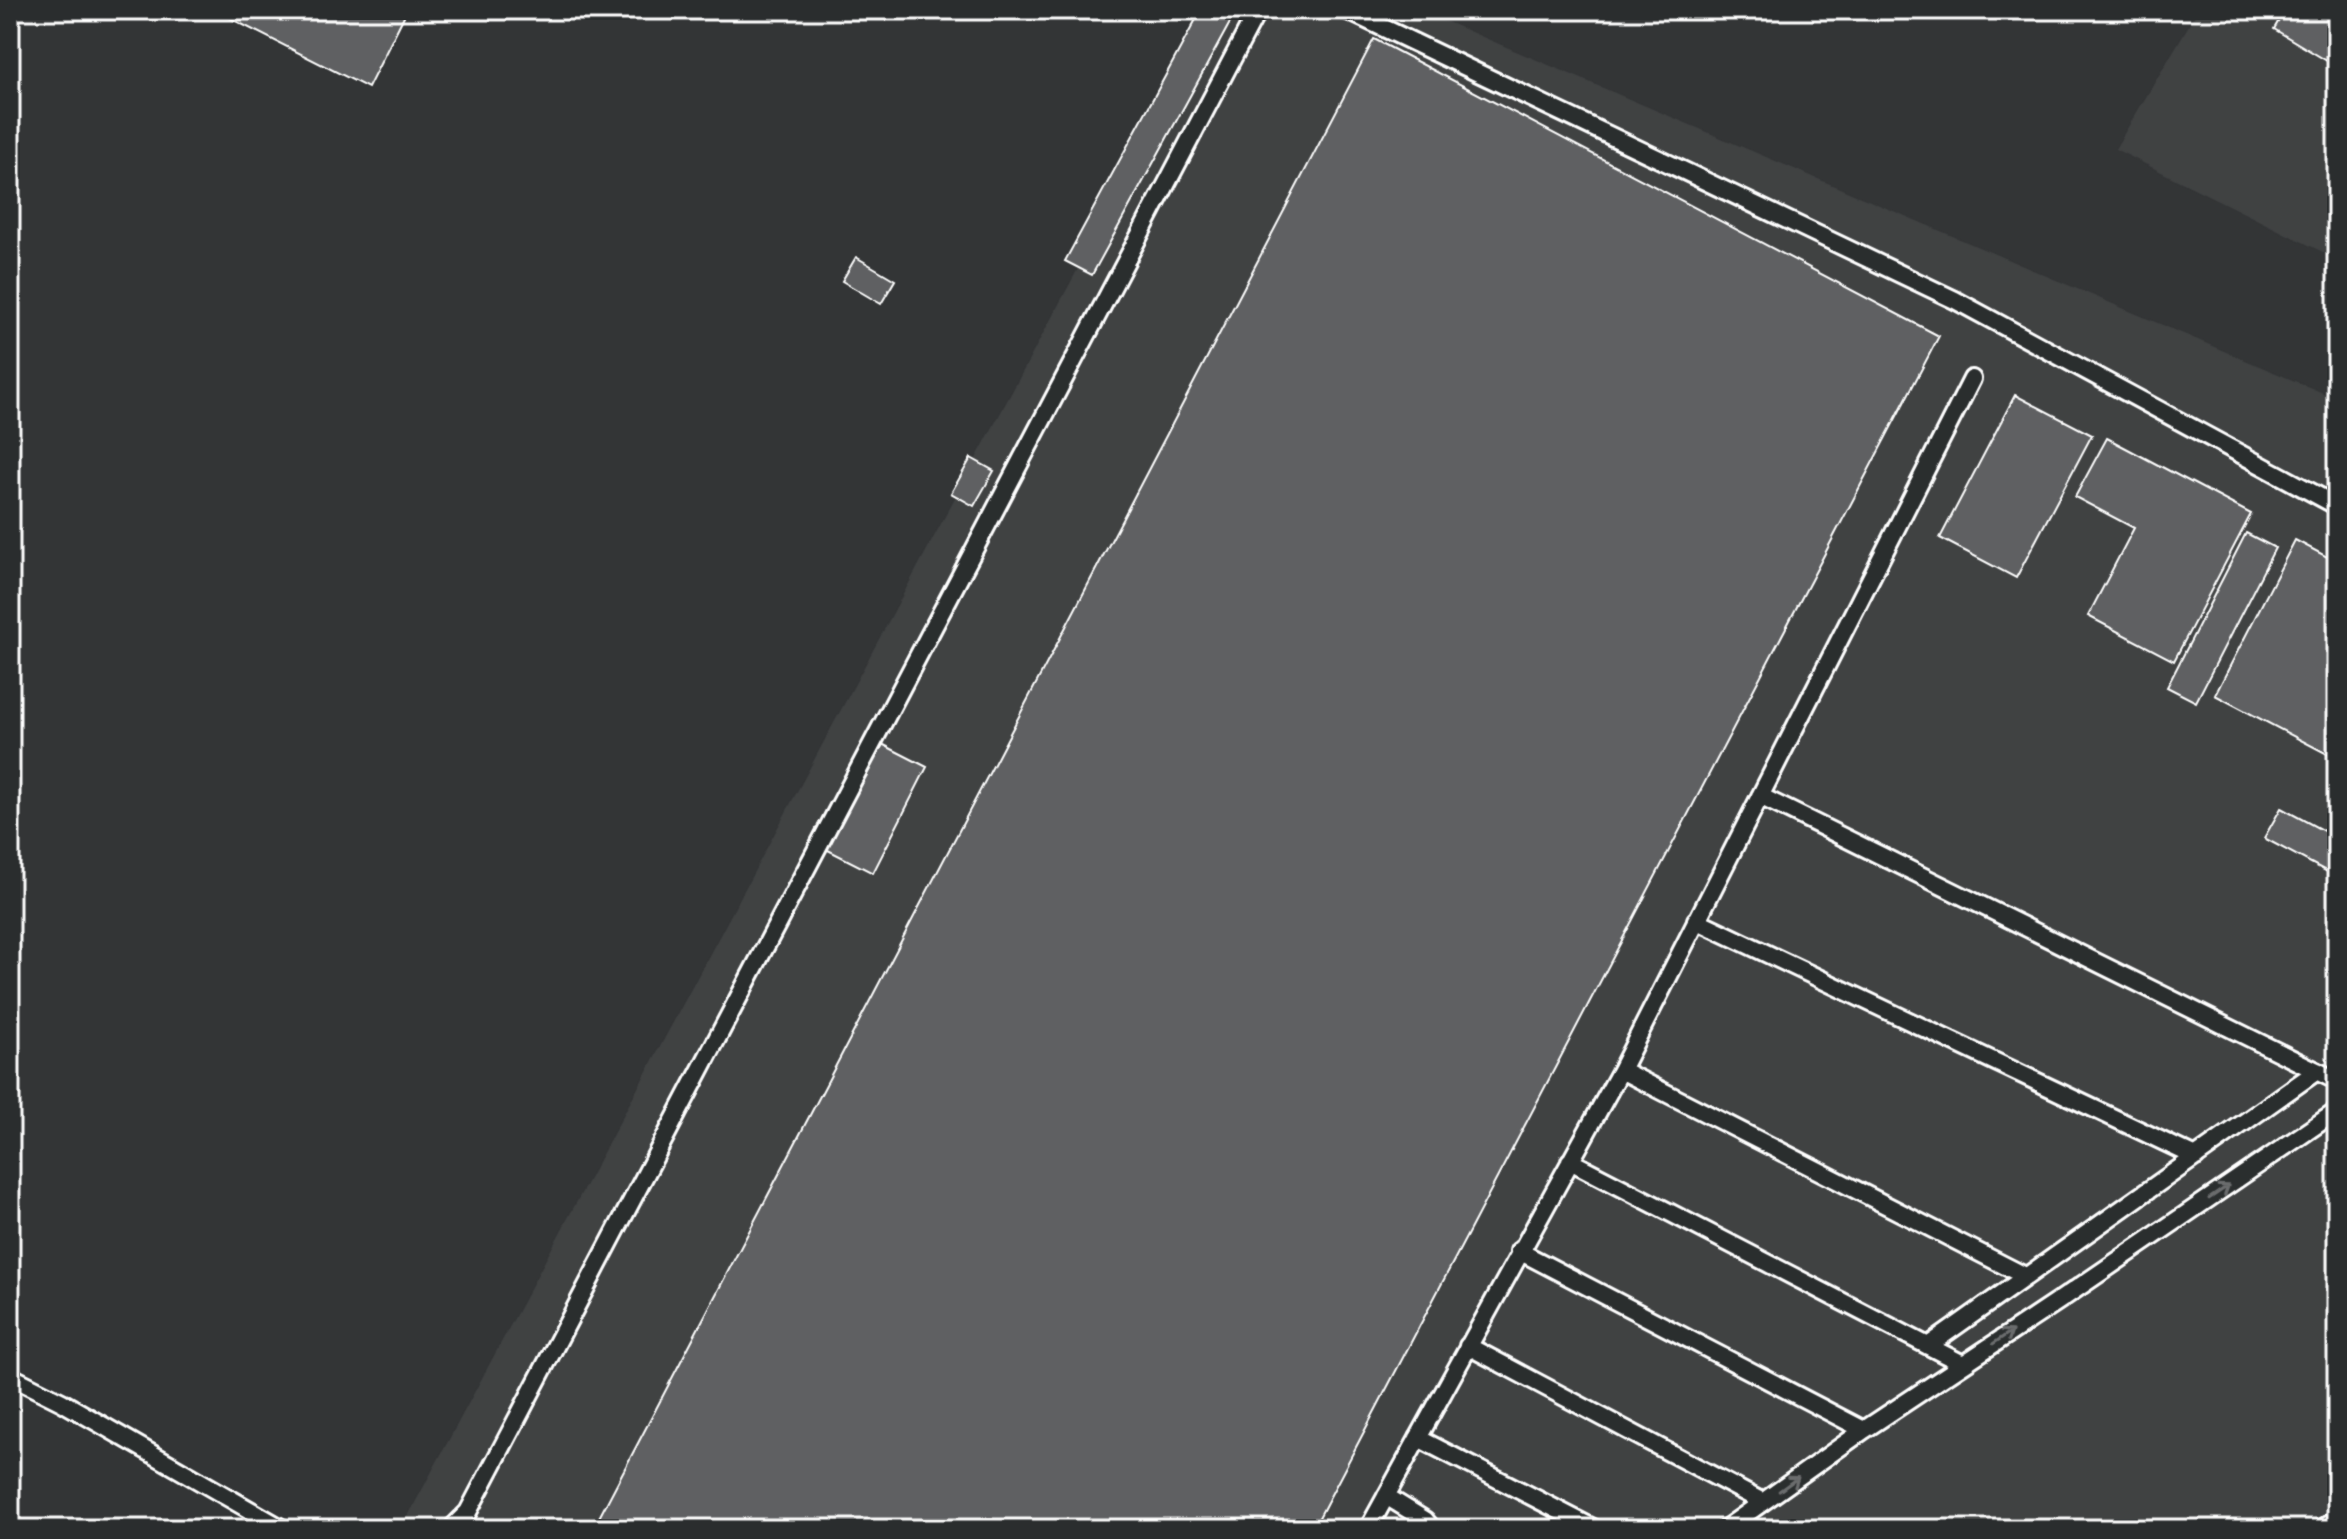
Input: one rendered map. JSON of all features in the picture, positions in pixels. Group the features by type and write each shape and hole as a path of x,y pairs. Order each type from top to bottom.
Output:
{"lane":[{"path":"451,1529 468,1512 1258,10"},
{"path":"1346,10 1955,300 2337,506"},
{"path":"1368,1529 1621,1070 1972,379"},
{"path":"1760,796 2337,1081"},
{"path":"1696,920 2196,1157"},
{"path":"1621,1070 2025,1276"},
{"path":"1928,1346 2317,1071"},
{"path":"1725,1529 1864,1430 2337,1111"},
{"path":"1570,1161 1963,1364"},
{"path":"1519,1251 1864,1430"},
{"path":"1468,1346 1763,1502"},
{"path":"10,1376 62,1402 283,1529"},
{"path":"1418,1438 1595,1529"},
{"path":"1386,1496 1425,1520 1432,1529"},
{"path":"2322,1529 2337,1518"}],"shaded area":[{"path":"1217,10 1419,10 2337,399 2337,1529 401,1529"},
{"path":"2198,10 2337,10 2337,259 2115,149"}],"building":[{"path":"214,10 407,10 368,88"},
{"path":"1201,10 1237,10 1092,275 1065,261"},
{"path":"2285,10 2337,10 2337,67 2274,29"},
{"path":"1374,39 1939,336 1313,1529 593,1529"},
{"path":"856,257 895,280 881,304 842,281"},
{"path":"2015,395 2092,435 2016,578 1940,538"},
{"path":"2107,438 2251,514 2174,661 2088,616 2134,528 2075,497"},
{"path":"971,458 994,471 974,506 951,493"},
{"path":"2246,533 2275,548 2196,702 2167,687"},
{"path":"2295,540 2337,562 2337,759 2215,695"},
{"path":"878,742 927,767 873,873 824,848"},
{"path":"2281,808 2337,838 2337,877 2264,838"}]}
